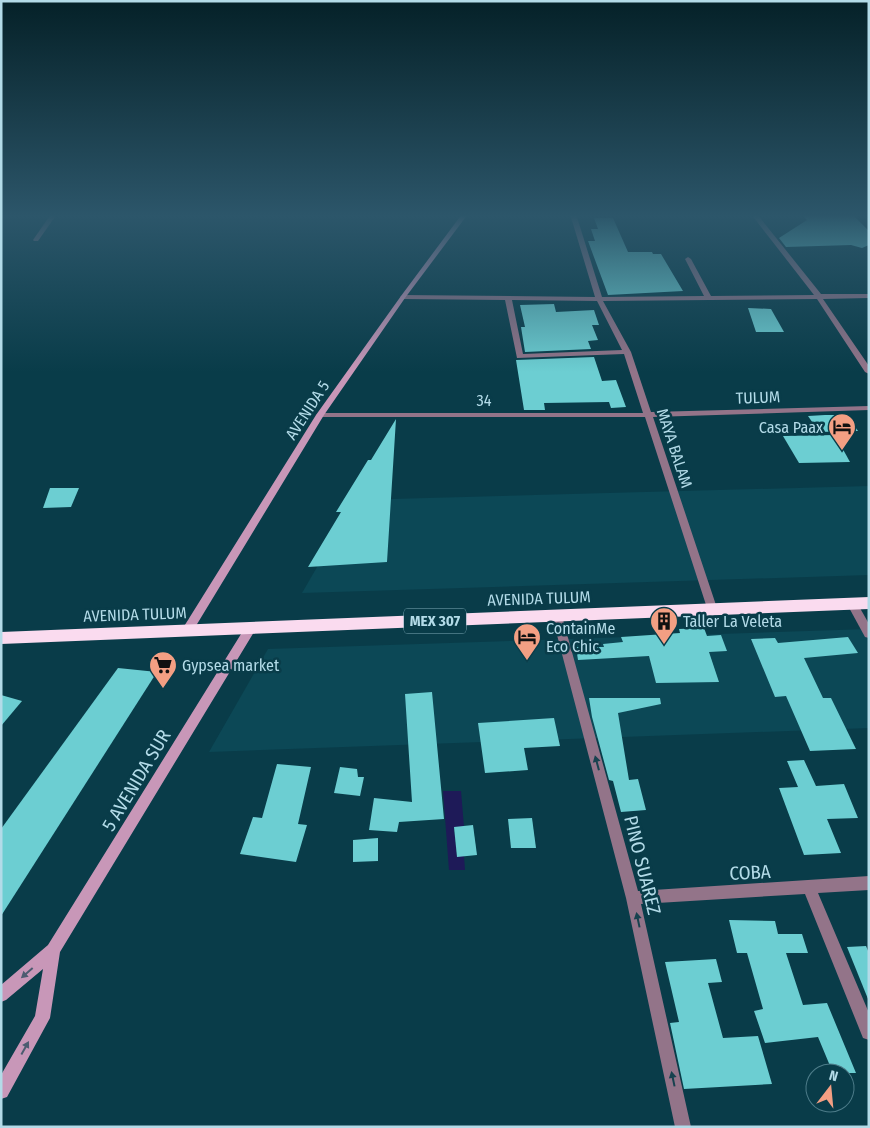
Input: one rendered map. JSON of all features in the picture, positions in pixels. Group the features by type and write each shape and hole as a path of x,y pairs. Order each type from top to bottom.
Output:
{"highway":[{"name":"AVENIDA TULUM","path":"1,638 869,603"}],"street":[{"name":"AVENIDA 5","path":"187,631 320,414 426,267"},
{"name":"MAYA BALAM","path":"589,267 599,299 627,352 713,610"},
{"path":"692,267 709,298"},
{"path":"795,267 819,297 869,372"},
{"path":"403,297 599,299 869,296"},
{"path":"508,299 520,356 627,352"},
{"name":"TULUM","path":"648,415 869,408"},
{"name":"34","path":"320,414 648,415"},
{"path":"852,604 869,634"},
{"name":"PINO SUAREZ","path":"556,616 633,898 683,1127"},
{"name":"5 AVENIDA SUR","path":"53,950 250,629"},
{"name":"COBA","path":"633,898 869,883"},
{"path":"809,887 869,1032"},
{"path":"1,996 53,950"},
{"path":"1,1091 42,1018 53,950"}],"shaded area":[{"path":"869,486 869,575 302,593 356,500"},
{"path":"869,629 869,728 209,752 268,649"},
{"path":"443,791 461,791 464,827 454,828 457,856 464,856 465,870 449,870"}],"building":[{"path":"597,267 669,267 683,291 608,295"},
{"path":"554,304 556,312 594,310 599,325 592,325 598,340 588,341 591,349 525,352 521,327 525,327 520,305"},
{"path":"748,308 771,309 784,332 756,332"},
{"path":"594,357 602,381 616,380 626,407 611,408 609,402 544,403 545,410 524,410 516,360"},
{"path":"847,415 858,431 819,432 808,416"},
{"path":"396,419 387,562 308,567 341,512 336,512"},
{"path":"835,435 850,462 799,463 783,436"},
{"path":"50,488 79,488 71,507 43,508"},
{"path":"704,628 707,636 721,635 727,651 709,652 719,682 656,683 649,656 578,660 576,647 604,647 603,644 623,642 621,637 680,633 679,629"},
{"path":"848,637 858,653 804,658 823,698 831,698 856,749 810,751 786,696 775,697 751,639 775,638 778,643"},
{"path":"118,668 157,672 1,916 1,829"},
{"path":"432,692 444,819 399,822 397,832 369,830 374,798 412,802 405,694"},
{"path":"1,695 22,701 1,726"},
{"path":"589,698 660,698 661,704 618,713 629,780 638,779 646,810 621,812 613,781 609,780 592,717"},
{"path":"554,718 560,746 524,748 528,770 485,773 478,723"},
{"path":"804,760 816,786 844,784 858,818 827,819 841,853 804,855 779,788 798,787 787,761"},
{"path":"277,764 311,767 298,824 307,825 296,862 240,854 253,817 262,818"},
{"path":"340,767 357,769 358,777 364,777 360,796 334,793"},
{"path":"532,818 536,848 511,848 508,819"},
{"path":"473,825 477,855 457,857 454,827"},
{"path":"378,838 378,861 353,862 353,840"},
{"path":"729,920 775,921 778,934 802,934 808,953 786,953 803,1005 827,1003 852,1063 829,1063 818,1037 765,1043 754,1011 763,1009 747,953 737,953"},
{"path":"866,946 869,953 868,999 847,947"},
{"path":"716,959 722,982 708,983 723,1038 758,1036 772,1084 684,1089 670,1023 679,1022 665,962"}],"place":[{"name":"Casa Paax","path":"842,451"},
{"name":"Taller La Veleta","path":"664,645"},
{"name":"ContainMe Eco Chic","path":"527,661"},
{"name":"Gypsea market","path":"163,689"}]}
